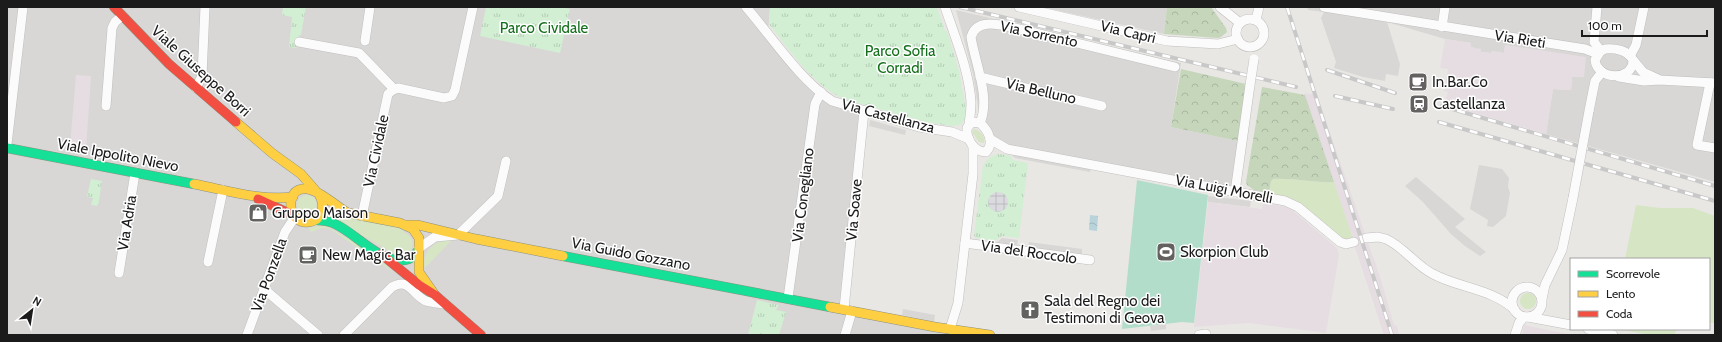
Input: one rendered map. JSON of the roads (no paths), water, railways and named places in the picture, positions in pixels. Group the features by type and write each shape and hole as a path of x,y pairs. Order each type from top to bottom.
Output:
{"main road":[{"name":"Viale Giuseppe Borri","path":"114,7 165,60 272,153 293,167 317,192 340,209 362,216"},
{"name":"Viale Ippolito Nievo","path":"7,148 249,195 286,198 295,194"},
{"name":"Viale Giuseppe Borri","path":"272,153 295,179 295,194"},
{"path":"306,188 317,192 323,200 324,207 322,215 317,220 311,222 304,222 294,216 290,205 295,194 306,188"},
{"name":"Viale Ippolito Nievo","path":"249,195 294,216"},
{"name":"Via Guido Gozzano","path":"362,216 405,225 418,225 458,235 848,310 934,331 950,329 990,335"},
{"path":"317,220 340,226 381,254 392,265 435,295 481,335"},
{"path":"405,225 418,234 420,239 418,250 419,273 435,295"},
{"path":"381,254 402,262 412,258 418,250"}],"street":[{"path":"7,144 23,7"},
{"path":"196,88 202,76 204,7"},
{"path":"365,41 370,7"},
{"path":"299,42 359,53 394,89 444,98 452,96 455,90 473,7"},
{"name":"Via Castellanza","path":"746,7 790,61 821,92 838,103 919,127 952,132 986,151"},
{"path":"945,7 968,81 974,124 987,130 990,139 1007,149"},
{"name":"Via Capri","path":"1019,7 1167,41 1222,44 1238,39"},
{"path":"1220,7 1240,24"},
{"path":"1256,20 1259,7"},
{"name":"Via Rieti","path":"1324,7 1600,52"},
{"path":"1442,27 1445,7"},
{"path":"1597,7 1594,42 1600,52"},
{"path":"1617,76 1629,71 1632,65 1631,58 1636,45 1644,7"},
{"path":"106,106 112,28 115,22 122,16"},
{"path":"1247,19 1256,20 1263,26 1264,35 1262,40 1255,46 1247,46 1238,39 1236,31 1240,24 1247,19"},
{"name":"Via Sorrento","path":"974,124 984,111 980,77 971,37 975,29 984,24 1011,27 1175,67"},
{"path":"1235,192 1255,46"},
{"path":"1659,80 1643,72 1631,58 1619,50 1610,49 1600,52 1595,63 1602,72 1607,75 1644,81 1659,80 1713,83 1697,144 1715,148"},
{"path":"1515,335 1519,323 1526,317 1537,314 1542,302 1545,285 1562,250 1595,81 1602,72"},
{"name":"Via Belluno","path":"980,77 1102,106"},
{"name":"Via Cividale","path":"362,216 387,97 394,89"},
{"name":"Via Conegliano","path":"788,298 815,104 821,92"},
{"name":"Via Soave","path":"848,310 864,111"},
{"name":"Via Castellanza","path":"952,132 974,124"},
{"name":"Via del Roccolo","path":"974,124 971,142 973,174 965,243 1090,260"},
{"name":"Via del Roccolo","path":"973,174 986,151 990,139"},
{"path":"986,151 1007,149"},
{"name":"Via Luigi Morelli","path":"1007,149 1292,203 1340,242 1346,244 1354,242"},
{"path":"418,250 435,237 458,235 498,196 506,161"},
{"name":"Via Adria","path":"119,273 135,173"},
{"path":"208,262 223,190"},
{"name":"Via Ponzella","path":"247,335 285,232 294,216"},
{"path":"1366,238 1378,237 1386,239 1432,274 1445,280 1496,297 1526,317 1570,325"},
{"path":"950,329 958,303 965,243"},
{"path":"392,265 395,273 392,287"},
{"path":"1496,297 1508,297 1515,294 1521,288 1529,287 1541,282 1550,274"},
{"path":"344,335 392,287 399,284 404,284 425,300 445,304"},
{"path":"1529,287 1537,291 1551,318 1559,323"},
{"path":"264,289 318,335"},
{"path":"1515,294 1512,302 1515,310"},
{"path":"845,335 848,310"},
{"path":"1592,330 1613,335"}],"water":[{"path":"1090,215 1098,216 1097,231 1089,230"}],"railway":[{"path":"960,7 1296,87"},
{"path":"1287,7 1392,335"},
{"path":"1327,70 1395,93"},
{"path":"1335,96 1393,109"},
{"path":"1442,106 1715,186"},
{"path":"1439,122 1715,201"}],"place":[{"name":"In.Bar.Co","path":"1418,82"},
{"name":"Castellanza","path":"1419,104"},
{"name":"Gruppo Maison","path":"258,213"},
{"name":"Skorpion Club","path":"1166,252"},
{"name":"New Magic Bar","path":"308,255"},
{"name":"Sala del Regno dei Testimoni di Geova","path":"1030,310"}],"park label":[{"name":"Parco Cividale","path":"544,28"},
{"name":"Parco Sofia Corradi","path":"900,60"}]}
